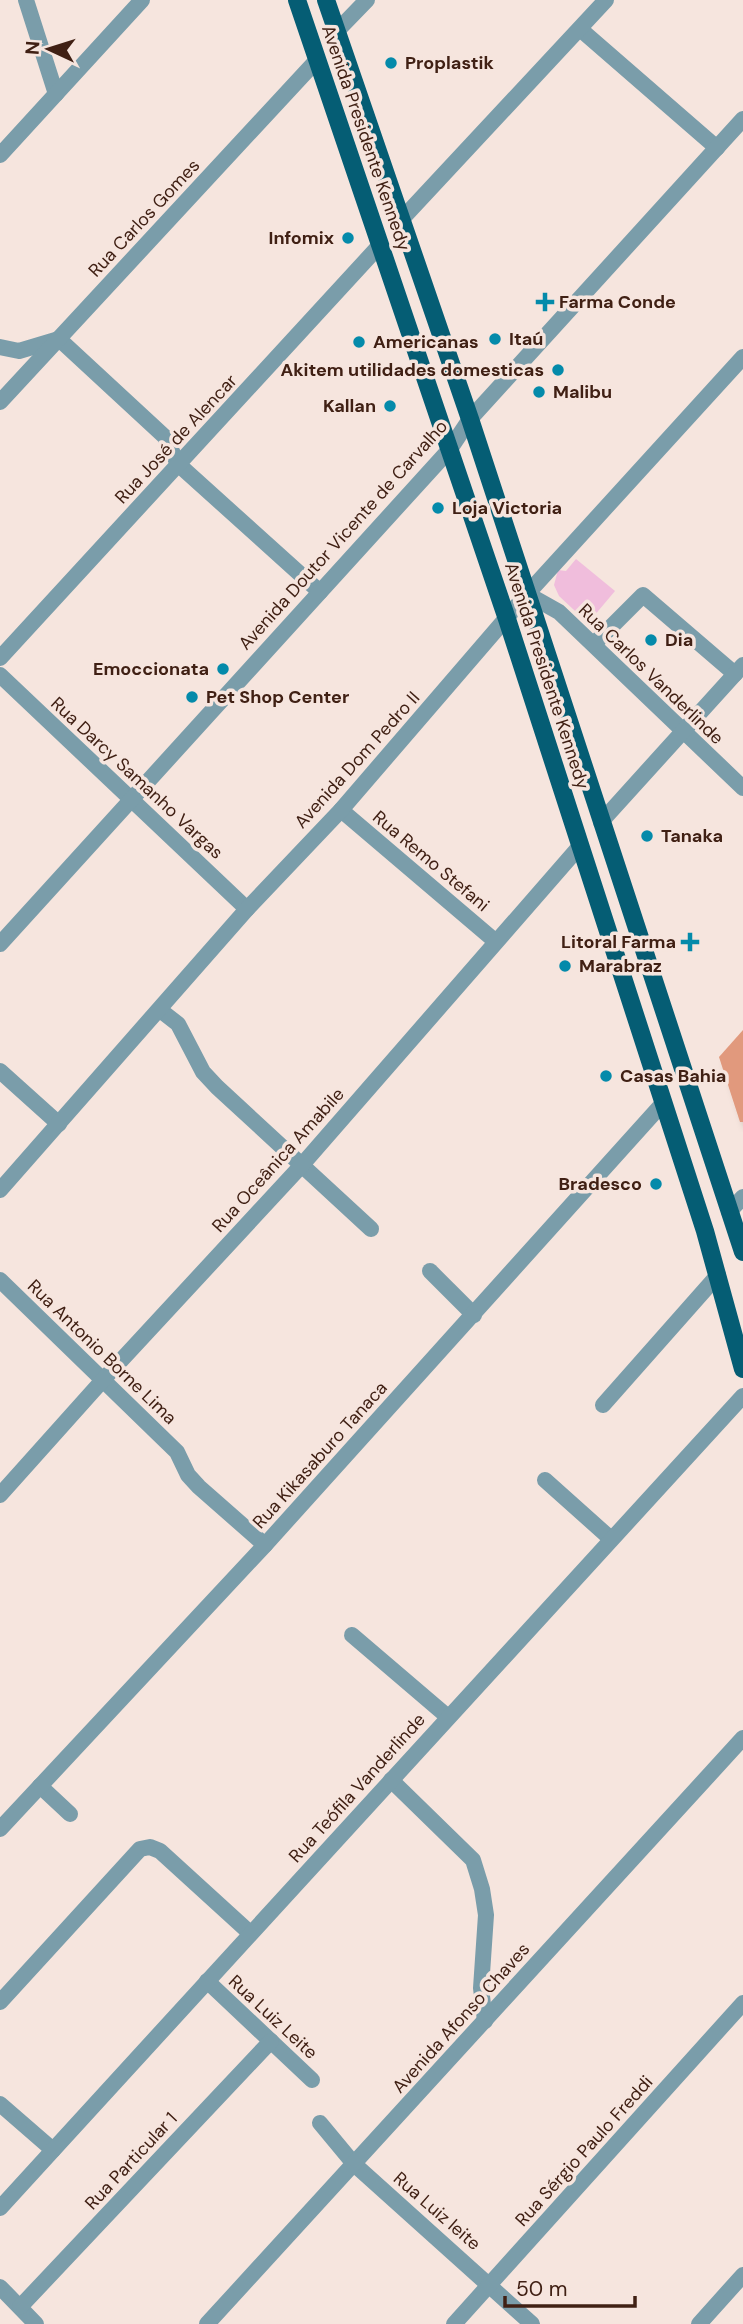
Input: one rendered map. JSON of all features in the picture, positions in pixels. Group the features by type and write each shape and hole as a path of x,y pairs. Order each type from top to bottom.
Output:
{"main road":[{"name":"Avenida Presidente Kennedy","path":"297,0 507,619 664,1102 718,1275 743,1368"},
{"name":"Avenida Presidente Kennedy","path":"326,0 470,419 743,1252"}],"street":[{"path":"26,0 56,94"},
{"path":"0,155 142,0"},
{"path":"337,32 367,0"},
{"path":"401,220 606,0"},
{"path":"580,29 717,148"},
{"name":"Rua Carlos Gomes","path":"0,402 317,60"},
{"name":"Avenida Doutor Vicente de Carvalho","path":"0,944 450,449 470,419 743,119"},
{"name":"Rua José de Alencar","path":"0,658 380,245"},
{"path":"0,346 19,351 59,339 165,437 178,464 320,592"},
{"name":"Avenida Dom Pedro II","path":"0,1190 247,909 341,810 527,594 743,357"},
{"name":"Rua Carlos Vanderlinde","path":"527,594 559,612 743,788"},
{"path":"594,644 643,595 739,670 601,822"},
{"name":"Rua Darcy Samanho Vargas","path":"0,675 247,909"},
{"name":"Rua Remo Stefani","path":"341,810 495,941"},
{"name":"Rua Oceânica Amabile","path":"0,1495 301,1166 580,846"},
{"path":"160,1010 178,1024 203,1072 371,1229"},
{"path":"0,1071 59,1124"},
{"name":"Rua Kikasaburo Tanaca","path":"0,1829 264,1545 664,1102"},
{"path":"729,1212 743,1197"},
{"path":"430,1271 474,1315"},
{"path":"603,1405 718,1275"},
{"name":"Rua Antonio Borne Lima","path":"0,1280 177,1452 188,1475 199,1488 264,1545"},
{"name":"Rua Teófila Vanderlinde","path":"0,2208 743,1396"},
{"path":"545,1480 611,1539"},
{"path":"352,1635 448,1717"},
{"name":"Avenida Afonso Chaves","path":"207,2324 743,1738"},
{"path":"391,1780 473,1860 486,1915 481,1988 485,2021"},
{"path":"40,1786 70,1814"},
{"path":"0,2002 140,1849 150,1847 160,1851 250,1933"},
{"name":"Rua Luiz Leite","path":"207,1981 312,2080"},
{"name":"Rua Sérgio Paulo Freddi","path":"454,2324 743,2003"},
{"name":"Rua Particular 1","path":"20,2307 271,2041"},
{"path":"0,2104 53,2150"},
{"name":"Rua Luiz leite","path":"320,2123 354,2164 532,2324"},
{"path":"699,2324 743,2274"},
{"path":"0,2287 36,2324"}],"shaded area":[{"path":"576,559 615,591 588,623 559,596 554,585 558,570 566,571"}],"building":[{"path":"743,1030 743,1122 740,1122 719,1057"}],"place":[{"name":"Proplastik","path":"391,63"},
{"name":"Infomix","path":"348,238"},
{"name":"Farma Conde","path":"545,302"},
{"name":"Itaú","path":"495,339"},
{"name":"Americanas","path":"359,342"},
{"name":"Akitem utilidades domesticas","path":"558,370"},
{"name":"Malibu","path":"539,392"},
{"name":"Kallan","path":"390,406"},
{"name":"Loja Victoria","path":"438,508"},
{"name":"Dia","path":"651,640"},
{"name":"Emoccionata","path":"223,669"},
{"name":"Pet Shop Center","path":"192,697"},
{"name":"Tanaka","path":"647,836"},
{"name":"Litoral Farma","path":"690,942"},
{"name":"Marabraz","path":"565,966"},
{"name":"Casas Bahia","path":"606,1076"},
{"name":"Bradesco","path":"656,1184"}]}
